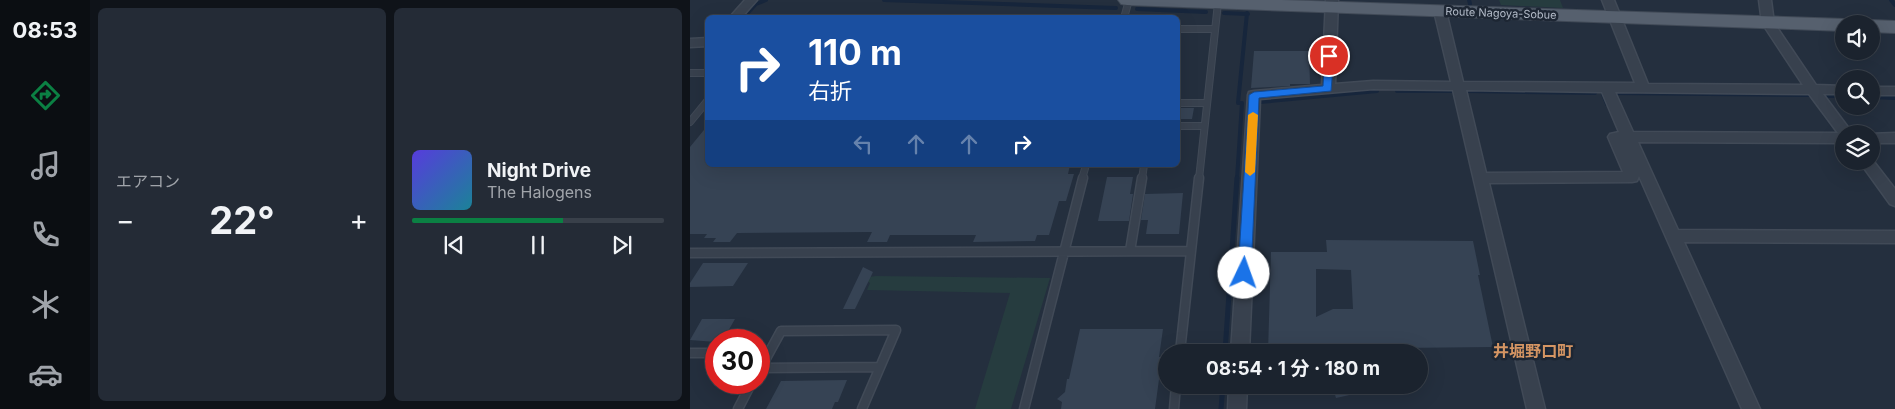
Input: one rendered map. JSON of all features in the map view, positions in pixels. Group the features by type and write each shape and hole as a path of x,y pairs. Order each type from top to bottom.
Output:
{"main road":[{"name":"Route Nagoya-Sobue","path":"1128,0 1332,4 1440,11 1835,25"},
{"path":"1880,26 1895,27"}],"street":[{"path":"737,15 751,0"},
{"path":"1608,0 1643,87"},
{"path":"1765,0 1768,23 1812,89 1839,125"},
{"path":"1328,89 1332,4"},
{"path":"1440,11 1536,409"},
{"path":"690,43 705,42"},
{"path":"1240,344 1254,95 1373,85 1835,90"},
{"path":"1606,87 1751,409"},
{"path":"1880,91 1895,91"},
{"path":"1480,178 1632,178 1615,137 1835,138"},
{"path":"1880,138 1895,138"},
{"path":"1873,170 1895,200"},
{"path":"1673,236 1895,238"},
{"path":"1237,409 1238,394"}],"lane":[{"path":"1125,15 1128,0"},
{"path":"1181,344 1218,3"},
{"path":"1180,29 1215,29"},
{"path":"690,73 705,73"},
{"path":"1180,104 1207,103"},
{"path":"690,122 705,104"},
{"path":"1180,126 1204,126"},
{"path":"1024,409 1085,167"},
{"path":"1130,251 1144,167"},
{"path":"690,253 1191,251"},
{"path":"770,345 781,331 896,330 862,409"},
{"path":"690,353 705,353"},
{"path":"770,369 880,367"},
{"path":"738,409 746,394"},
{"path":"1174,409 1175,394"}],"green space":[{"path":"1499,0 1560,0 1563,8 1501,5"},
{"path":"869,277 1050,278 1011,409 975,409 1010,293 867,290 870,283 867,281"}],"building":[{"path":"1254,51 1309,51 1310,84 1251,88"},
{"path":"1180,108 1194,108 1192,119 1180,119"},
{"path":"705,129 705,167 1070,167 1068,174 1074,174 1066,201 1059,201 1049,235 1037,235 1035,241 973,242 976,235 890,235 887,242 867,242 872,232 737,233 730,242 713,242 716,238 704,238 707,234 690,234 690,147"},
{"path":"1107,177 1133,177 1130,194 1133,194 1129,221 1098,221"},
{"path":"1183,193 1179,234 1146,234 1148,220 1141,220 1145,194"},
{"path":"1326,240 1473,241 1493,347 1428,348 1428,344 1268,344 1271,252 1327,252","holes":["1316,269 1351,270 1353,309 1333,309 1316,317"]},
{"path":"703,263 748,263 733,286 690,287 690,283"},
{"path":"863,267 873,272 855,309 843,309"},
{"path":"702,319 735,319 729,329 705,329 705,341 690,340"},
{"path":"1080,329 1163,329 1161,344 1158,344 1158,387 1155,409 1061,409 1062,402 1057,399 1065,392 1067,379 1069,379"},
{"path":"847,380 838,402 835,402 832,409 766,409 781,381"},
{"path":"1335,394 1354,394 1336,398"}],"waterway":[{"path":"746,15 756,4 766,0"},
{"path":"884,0 1116,8"},
{"path":"1469,0 1470,4"},
{"path":"1891,0 1895,5"},
{"path":"1137,9 1206,12"},
{"path":"1224,13 1247,14"},
{"path":"1237,179 1242,103 1238,103 1247,14"},
{"path":"1260,102 1377,91"},
{"path":"1397,91 1451,91"},
{"path":"1468,91 1595,93"},
{"path":"1613,93 1809,95"},
{"path":"1603,94 1607,104"},
{"path":"1826,96 1835,96"},
{"path":"1880,97 1895,98"},
{"path":"1226,344 1237,178"},
{"path":"1221,409 1222,394"}],"slow traffic":[{"path":"1250,172 1253,115"}],"district":[{"name":"井堀野口町","path":"1533,351"}],"route":[{"path":"1244,273 1254,95 1328,89 1329,56"}]}
